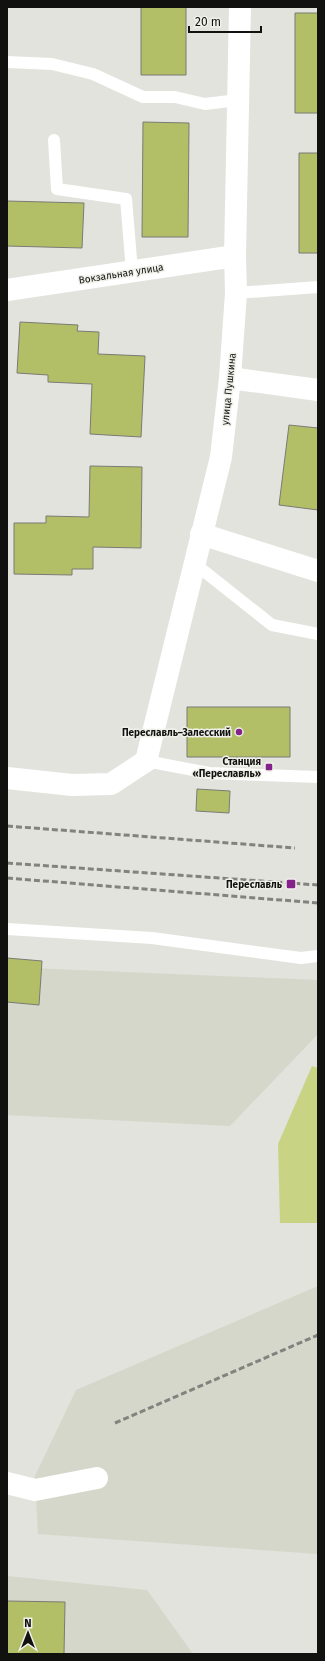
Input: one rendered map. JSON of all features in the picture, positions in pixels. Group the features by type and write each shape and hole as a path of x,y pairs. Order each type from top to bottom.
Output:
{"street":[{"name":"улица Пушкина","path":"146,761 221,457 230,378 236,292 235,256 240,7"},
{"name":"Вокзальная улица","path":"7,290 235,256"},
{"path":"230,378 318,390"},
{"path":"201,534 318,570"},
{"path":"7,778 72,785 111,784 146,761"},
{"path":"7,1483 35,1490 97,1478"}],"lane":[{"path":"7,62 52,64 93,74 143,96 174,97 205,104 238,100"},
{"path":"54,140 57,189 126,199 132,271"},
{"path":"236,292 318,287"},
{"path":"195,564 272,626 318,634"},
{"path":"146,761 209,773 318,777"},
{"path":"7,929 152,938 301,958 318,956"}],"shaded area":[{"path":"7,967 318,980 318,1034 230,1126 7,1115"},
{"path":"318,1286 318,1554 38,1534 35,1476 76,1390"},
{"path":"7,1576 147,1590 193,1654 7,1654"}],"green space":[{"path":"312,1066 318,1068 318,1223 280,1223 278,1144"}],"building":[{"path":"141,7 186,7 186,75 141,75"},
{"path":"295,13 318,13 318,113 295,113"},
{"path":"143,122 189,123 188,237 142,237"},
{"path":"299,153 318,153 318,253 299,253"},
{"path":"7,201 84,203 82,248 7,246"},
{"path":"20,322 78,325 77,331 99,332 98,354 145,356 141,437 90,434 92,384 48,382 48,375 17,373"},
{"path":"289,425 318,428 318,510 279,505"},
{"path":"90,466 142,467 141,548 93,547 93,569 72,569 72,575 14,574 14,523 46,523 46,516 89,517"},
{"name":"Переславль–Залесский","path":"187,707 290,707 290,757 187,757"},
{"path":"197,789 230,791 229,813 196,811"},
{"path":"7,958 42,961 39,1005 7,1002"},
{"path":"7,1601 65,1602 64,1654 7,1654"}],"railway":[{"path":"7,826 295,848"},
{"path":"7,863 318,885"},
{"path":"7,878 318,903"},
{"path":"115,1423 318,1335"}],"place":[{"name":"Переславль–Залесский","path":"239,732"},
{"name":"Станция «Переславль»","path":"269,767"},
{"name":"Переславль","path":"291,884"}]}
